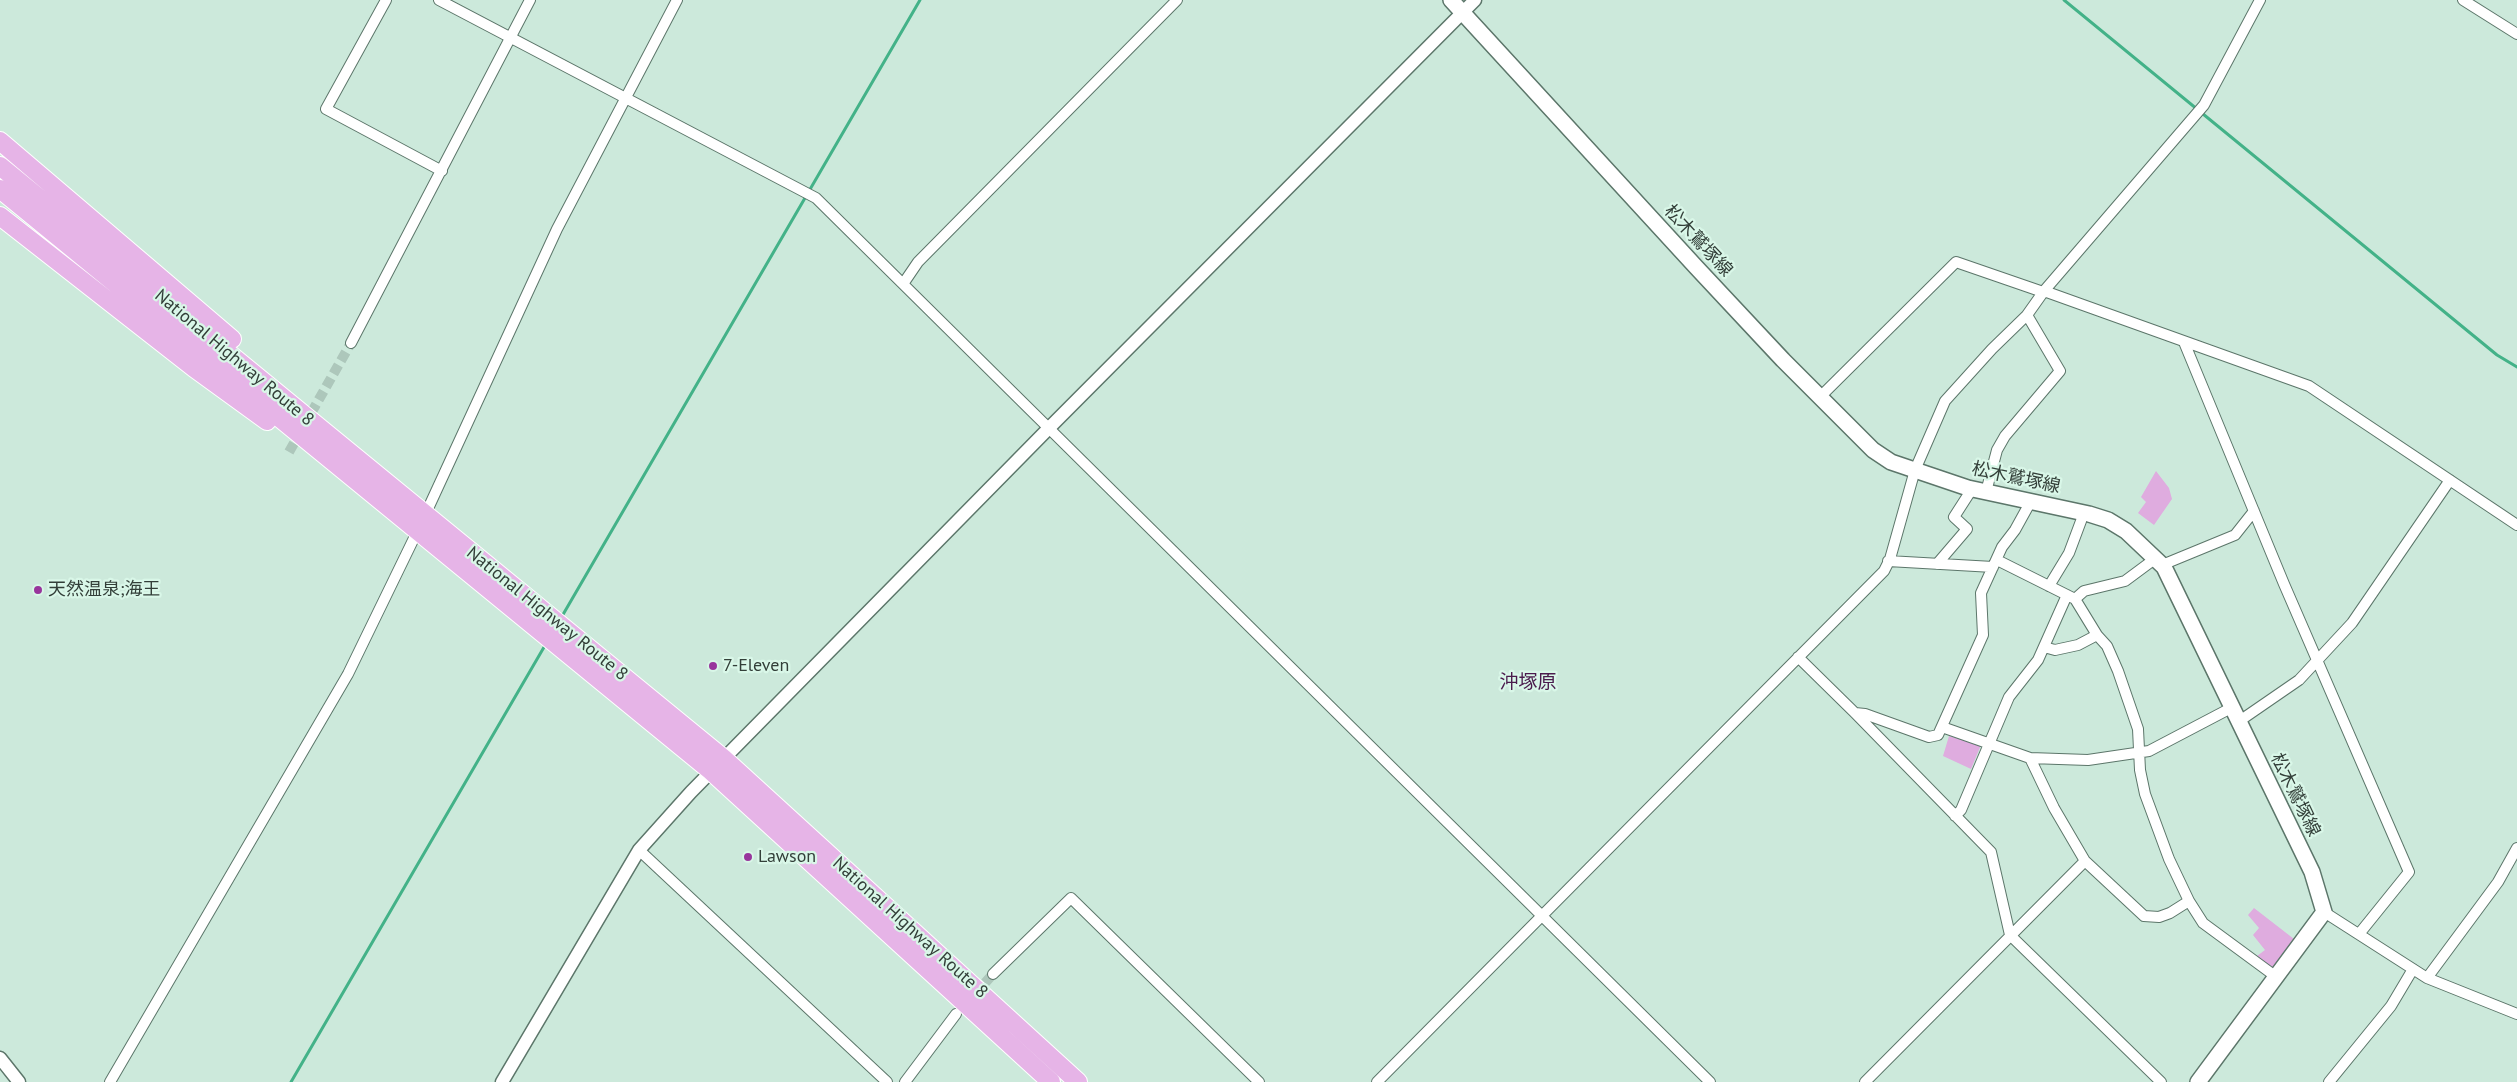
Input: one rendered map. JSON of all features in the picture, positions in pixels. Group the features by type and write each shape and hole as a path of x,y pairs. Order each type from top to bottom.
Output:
{"highway":[{"path":"0,141 266,368 349,452"},
{"name":"National Highway Route 8","path":"0,166 232,354 349,452 426,512 586,647 723,758 1078,1082"},
{"name":"National Highway Route 8","path":"6,194 711,771 1051,1082"},
{"path":"0,216 194,368 366,489"}],"main road":[{"name":"松木鷲塚線","path":"1451,0 1696,267 1873,450 1891,462 1979,490 2108,520 2126,531 2159,562 2312,872 2324,912"},
{"path":"2198,1082 2324,912"}],"street":[{"path":"386,0 326,109 442,171"},
{"path":"440,0 816,198 1710,1082"},
{"path":"351,343 530,0"},
{"path":"426,512 557,229 677,0"},
{"path":"903,284 918,262 1177,0"},
{"path":"502,1082 640,850 711,771 1475,0"},
{"path":"1377,1082 1884,571 1915,470 1945,401 1992,349 2027,315 2043,292 2204,105 2260,0"},
{"path":"2463,0 2517,34"},
{"path":"1820,397 1956,262 2309,386 2517,525"},
{"path":"1937,564 1967,529 1954,517 1979,490 2005,436 2060,371 2027,315"},
{"path":"2184,342 2254,512 2409,872 2359,934"},
{"path":"1942,727 2030,758 2088,760 2149,751 2280,694 2318,660 2352,623 2450,480"},
{"path":"1855,713 1865,714 1929,738 1938,734 1983,635 1981,593 2002,547 2015,530 2031,501"},
{"path":"1955,816 1961,810 2009,697 2038,660 2071,597 2084,591 2125,581 2159,562 2235,535 2254,512"},
{"path":"2050,586 2069,553 2084,513"},
{"path":"110,1082 348,674 417,532"},
{"path":"1888,561 1937,564 1995,564 2050,586 2071,597 2097,635 2107,646 2118,670 2138,729 2140,770 2145,794 2169,858 2189,901 2203,923 2275,976"},
{"path":"2044,647 2055,650 2078,645 2097,635"},
{"path":"1798,657 1990,852 2010,934 2160,1082"},
{"path":"2030,758 2054,808 2085,861 2144,916 2164,915 2189,901"},
{"path":"2427,978 2498,882 2517,848"},
{"path":"640,850 887,1082"},
{"path":"1865,1082 2010,934 2085,861"},
{"path":"993,974 1071,898 1259,1082"},
{"path":"2324,912 2427,978 2517,1014"},
{"path":"2329,1082 2391,1006 2413,969"},
{"path":"905,1082 956,1014"},
{"path":"0,1058 19,1082"}],"shaded area":[{"path":"2156,471 2169,488 2172,499 2154,525 2138,513 2146,502 2141,497"},
{"path":"1949,736 1981,745 1971,769 1943,756"},
{"path":"2254,908 2294,939 2272,968 2257,956 2265,950 2253,935 2259,928 2248,915"}],"waterway":[{"path":"561,618 920,0"},
{"path":"2064,0 2497,355 2517,367"},
{"path":"291,1082 547,642"}],"tunnel":[{"path":"289,452 351,343"},
{"path":"975,994 993,974"}],"place":[{"name":"天然温泉;海王","path":"38,590"},
{"name":"7-Eleven","path":"713,666"},
{"name":"Lawson","path":"748,857"}],"district":[{"name":"沖塚原","path":"1528,683"}]}
